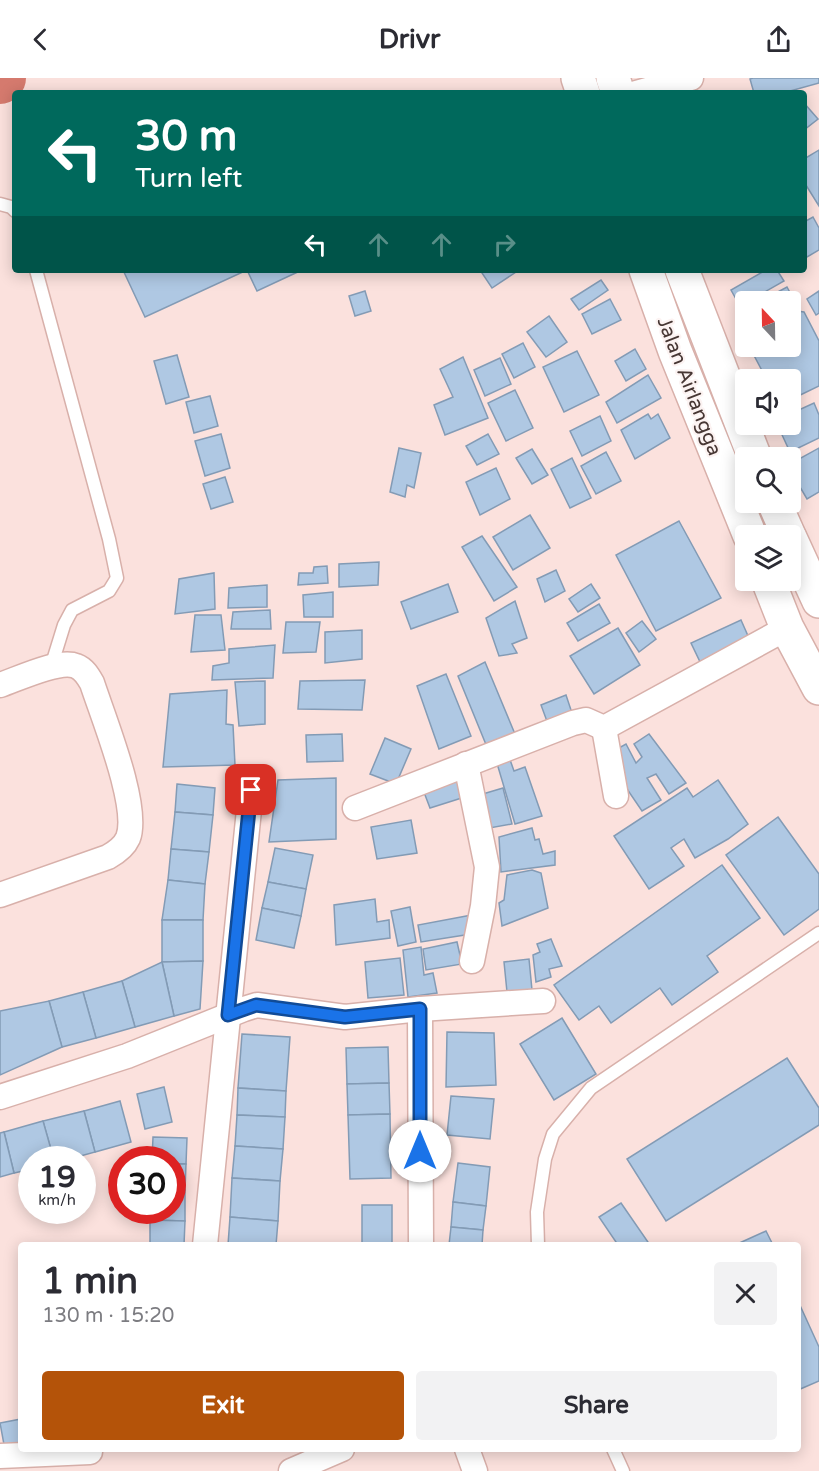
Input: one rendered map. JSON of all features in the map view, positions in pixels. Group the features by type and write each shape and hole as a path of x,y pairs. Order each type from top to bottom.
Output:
{"main road":[{"name":"Jalan Airlangga","path":"647,273 675,351 746,525"},
{"name":"Jalan Airlangga","path":"683,273 751,447"},
{"path":"801,561 819,601"},
{"path":"774,591 802,639 819,688"}],"street":[{"path":"647,90 692,78"},
{"path":"355,808 579,722 586,720 604,728 802,639"},
{"path":"0,685 51,667 70,664 79,667 92,683 125,786 131,821 128,838 120,850 108,857 0,895"},
{"path":"604,728 616,796"},
{"path":"466,764 488,867 472,962"},
{"path":"206,1242 251,790"},
{"path":"0,1097 127,1056 256,1005 345,1017 420,1009 543,1001"},
{"path":"420,1009 421,1242"},
{"path":"0,1456 90,1452"},
{"path":"291,1471 335,1452"},
{"path":"468,1452 475,1471"}],"lane":[{"path":"37,273 110,539 117,578 109,591 72,610 64,625 51,667"},
{"path":"538,1242 537,1212 545,1159 553,1134 591,1088 819,933"},
{"path":"614,1452 623,1471"}],"building":[{"path":"819,78 819,83 794,90 753,90 750,79"},
{"path":"807,106 818,119 807,128"},
{"path":"819,150 819,206 807,187 807,157"},
{"path":"813,217 819,228 819,250 807,257 807,220"},
{"path":"124,273 240,273 145,317"},
{"path":"248,273 296,273 257,291"},
{"path":"482,273 514,273 492,288"},
{"path":"761,273 779,273 784,281 766,291 735,291 735,297 731,290"},
{"path":"601,280 608,290 579,310 571,299"},
{"path":"365,291 371,311 355,316 349,296"},
{"path":"819,291 819,313 816,315 807,299"},
{"path":"610,299 621,320 592,334 582,314"},
{"path":"801,312 804,312 819,341 819,386 801,395 801,369 761,369 755,357 801,357"},
{"path":"549,316 567,342 546,357 527,332"},
{"path":"523,343 535,367 514,378 502,354"},
{"path":"635,349 646,369 626,381 615,361"},
{"path":"577,351 599,395 564,412 543,367"},
{"path":"177,355 189,397 166,404 154,361"},
{"path":"463,357 488,418 445,435 434,405 453,397 440,369"},
{"path":"500,358 511,384 485,396 474,370"},
{"path":"648,375 661,398 617,423 606,402"},
{"path":"515,390 533,428 506,441 488,403"},
{"path":"210,396 218,426 194,433 186,402"},
{"path":"814,403 819,415 819,438 800,447 788,447 782,435 801,435 801,409"},
{"path":"648,414 651,419 658,414 670,438 635,459 621,430"},
{"path":"600,416 611,441 582,456 570,431"},
{"path":"221,434 230,468 205,476 195,441"},
{"path":"488,434 499,454 477,465 466,446"},
{"path":"399,448 421,453 414,488 407,485 405,497 390,492"},
{"path":"819,448 819,492 807,499 801,489 801,458"},
{"path":"532,449 548,475 532,484 516,458"},
{"path":"606,452 621,481 596,494 581,466"},
{"path":"572,458 591,498 570,508 551,469"},
{"path":"496,468 510,499 480,515 466,482"},
{"path":"225,477 233,502 211,509 203,484"},
{"path":"530,515 550,548 513,570 493,537"},
{"path":"679,521 721,598 656,631 616,555"},
{"path":"482,536 517,587 494,601 462,547"},
{"path":"379,562 378,585 339,587 339,564"},
{"path":"327,566 328,583 298,585 299,573 313,573 314,567"},
{"path":"556,570 565,591 545,602 537,579"},
{"path":"214,573 215,609 175,614 179,579"},
{"path":"448,584 458,612 411,629 401,602"},
{"path":"591,584 600,598 578,612 569,599"},
{"path":"267,585 267,607 228,608 229,588"},
{"path":"333,592 333,617 304,617 303,595"},
{"path":"515,601 527,638 512,644 517,653 499,656 486,618"},
{"path":"599,604 610,623 578,641 567,623"},
{"path":"270,610 271,629 231,629 233,612"},
{"path":"195,615 221,615 225,650 191,652"},
{"path":"741,620 752,645 703,668 691,643"},
{"path":"642,621 656,639 639,652 626,633"},
{"path":"286,622 320,622 316,652 283,653"},
{"path":"618,628 640,665 594,694 570,656"},
{"path":"362,630 362,659 325,663 325,632"},
{"path":"275,645 273,678 212,680 213,666 229,663 229,649"},
{"path":"485,662 515,734 487,747 458,676"},
{"path":"446,674 471,736 439,749 417,686"},
{"path":"365,680 362,710 298,709 300,681"},
{"path":"265,681 265,724 239,726 235,682"},
{"path":"227,690 226,724 233,725 235,765 163,767 170,694"},
{"path":"566,695 572,713 548,724 541,705"},
{"path":"342,734 343,761 307,762 306,735"},
{"path":"649,734 686,783 669,794 656,774 647,778 661,800 642,811 612,767 610,753 626,744 636,763 642,757 634,744"},
{"path":"385,738 411,749 396,784 370,774"},
{"path":"508,754 514,771 525,767 542,816 515,824 496,760"},
{"path":"460,774 468,796 430,808 422,787"},
{"path":"336,778 336,839 269,842 278,780"},
{"path":"718,780 748,824 728,839 695,858 684,839 671,848 684,866 649,889 614,836 687,788 693,797"},
{"path":"177,784 215,788 213,815 175,812"},
{"path":"503,788 512,824 484,829 476,796"},
{"path":"175,812 213,815 209,852 171,849"},
{"path":"778,817 819,874 819,909 784,935 726,855"},
{"path":"411,820 417,853 377,859 371,827"},
{"path":"532,828 535,840 539,839 543,854 555,851 555,865 501,872 499,837"},
{"path":"275,848 313,855 306,889 268,882"},
{"path":"171,849 209,852 205,884 168,880"},
{"path":"722,865 760,918 707,956 718,972 672,1005 660,988 611,1023 599,1006 579,1020 554,985"},
{"path":"532,870 541,873 548,908 502,926 499,903 504,900 507,875"},
{"path":"168,880 205,884 203,920 162,920"},
{"path":"268,882 306,889 301,916 262,908"},
{"path":"375,899 377,922 389,920 390,938 336,945 334,905"},
{"path":"410,907 416,942 398,946 391,911"},
{"path":"262,908 301,916 294,948 256,940"},
{"path":"477,914 471,934 421,942 418,925"},
{"path":"162,920 203,920 203,961 162,962"},
{"path":"551,939 562,966 549,969 551,977 536,982 533,955 540,952 537,944"},
{"path":"457,942 462,964 426,970 423,949"},
{"path":"421,947 424,975 433,973 437,993 408,997 403,950"},
{"path":"400,958 404,995 368,998 365,962"},
{"path":"529,959 532,990 507,992 504,962"},
{"path":"203,961 200,1009 174,1016 162,962"},
{"path":"162,962 174,1016 135,1027 122,981"},
{"path":"122,981 135,1027 96,1038 83,992"},
{"path":"83,992 96,1038 62,1047 49,1001"},
{"path":"49,1001 62,1047 0,1075 0,1011"},
{"path":"562,1018 596,1074 554,1100 520,1044"},
{"path":"447,1032 494,1033 496,1085 446,1087"},
{"path":"242,1034 290,1037 286,1091 238,1088"},
{"path":"388,1047 389,1083 347,1084 346,1048"},
{"path":"787,1058 819,1108 819,1125 666,1221 627,1159"},
{"path":"389,1083 390,1114 348,1115 347,1084"},
{"path":"164,1087 172,1122 145,1129 137,1094"},
{"path":"238,1088 286,1091 285,1117 237,1115"},
{"path":"451,1096 494,1099 490,1139 447,1135"},
{"path":"120,1101 131,1142 108,1146 108,1148 96,1152 84,1111"},
{"path":"84,1111 93,1146 50,1146 43,1121"},
{"path":"390,1114 391,1178 350,1179 348,1115"},
{"path":"237,1115 285,1117 283,1149 235,1146"},
{"path":"43,1121 50,1146 18,1146 18,1172 14,1173 4,1132"},
{"path":"4,1132 14,1173 0,1177 0,1133"},
{"path":"153,1137 187,1138 186,1164 186,1146 153,1146"},
{"path":"235,1146 283,1149 280,1181 232,1178"},
{"path":"458,1163 490,1167 486,1206 453,1202"},
{"path":"232,1178 280,1181 278,1221 230,1217"},
{"path":"453,1202 486,1206 483,1230 451,1227"},
{"path":"621,1203 648,1242 616,1242 599,1217"},
{"path":"362,1205 392,1205 392,1242 362,1242"},
{"path":"230,1217 278,1221 276,1242 228,1242"},
{"path":"150,1224 185,1224 184,1242 150,1242"},
{"path":"451,1227 483,1230 482,1242 449,1242"},
{"path":"766,1231 772,1242 742,1242"},
{"path":"801,1308 819,1347 819,1381 801,1389"},
{"path":"18,1420 18,1448 5,1450 0,1423"}],"route":[{"path":"251,790 228,1015 256,1005 308,1014 345,1017 420,1009 420,1151"}]}
